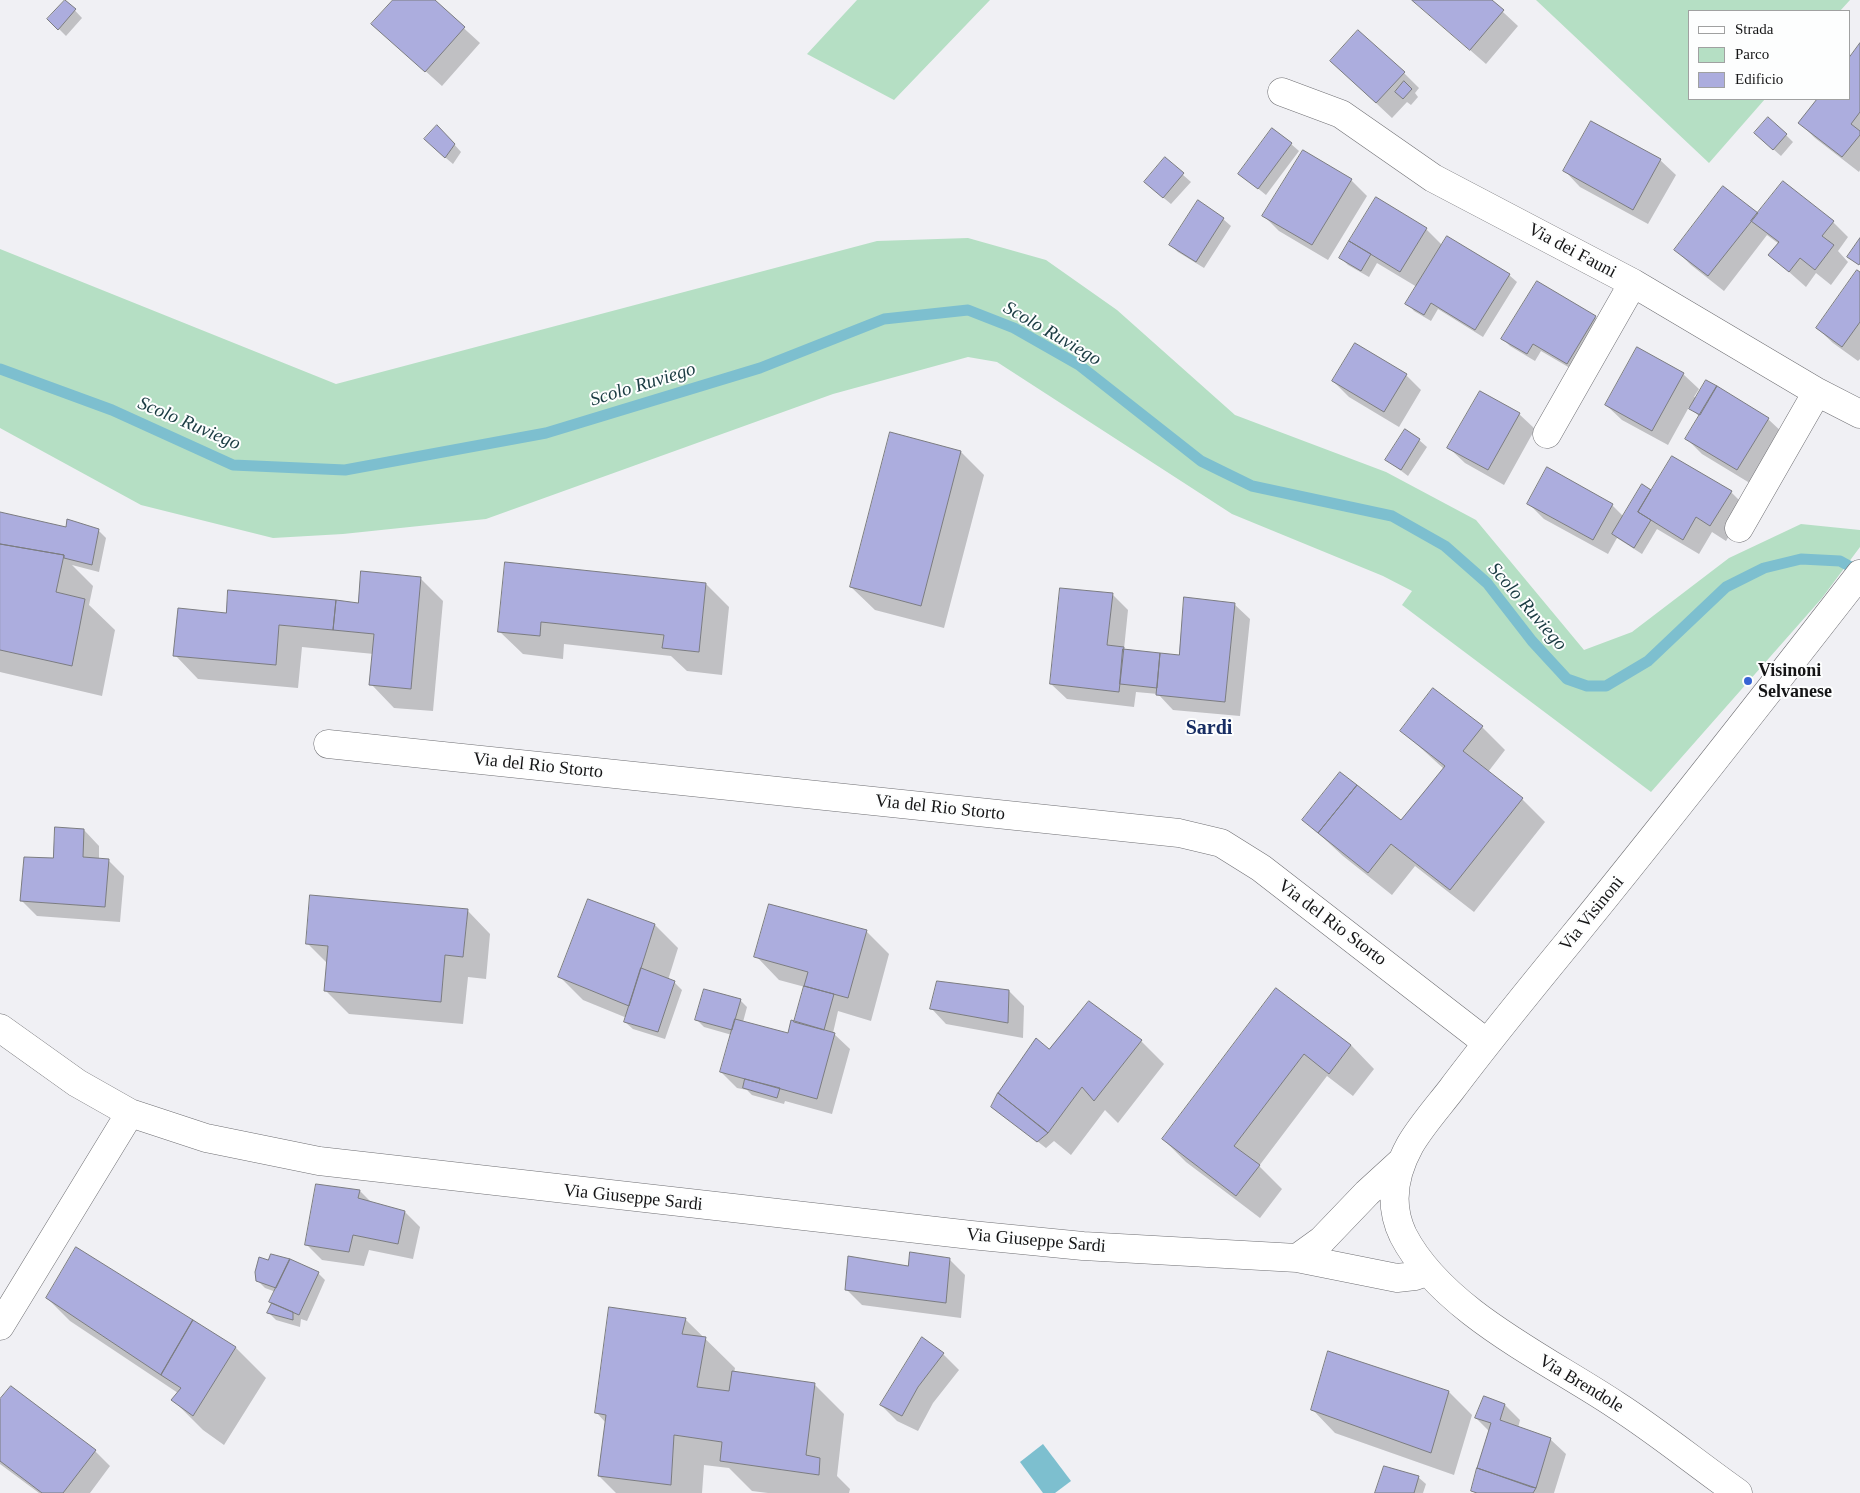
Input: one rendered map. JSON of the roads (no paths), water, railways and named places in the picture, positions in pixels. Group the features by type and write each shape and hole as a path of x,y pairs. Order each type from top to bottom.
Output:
{"street":[{"name":"Via dei Fauni","path":"1282,92 1341,114 1433,178 1633,282 1817,392 1860,414"},
{"path":"1547,434 1633,282"},
{"path":"1739,528 1817,392"},
{"name":"Via Visinoni","path":"1427,1272 1403,1235 1396,1218 1393,1200 1395,1180 1411,1142 1487,1043 1698,783 1853,584"},
{"name":"Via del Rio Storto","path":"328,744 1179,833 1221,843 1261,868 1487,1043"},
{"name":"Via Giuseppe Sardi","path":"0,1028 77,1084 130,1113 206,1138 319,1161 971,1236 1083,1246 1297,1258 1397,1278 1415,1276 1427,1272"},
{"path":"0,1326 130,1113"},
{"path":"1297,1258 1322,1240 1367,1193 1402,1161"},
{"name":"Via Brendole","path":"1427,1272 1477,1314 1530,1354 1570,1375 1618,1406 1738,1493"}],"water":[{"path":"1043,1444 1071,1481 1055,1493 1043,1493 1020,1462"}],"waterway":[{"name":"Scolo Ruviego","path":"0,369 112,410 233,465 345,470 546,433 760,368 884,319 968,310 1014,328 1079,365 1201,461 1252,486 1392,516 1445,546 1487,583 1532,641 1567,679 1587,686 1606,686 1648,661 1726,587 1764,568 1801,559 1840,561 1860,572"}],"place":[{"name":"Visinoni Selvanese","path":"1748,681"}],"district":[{"name":"Sardi","path":"1209,729"}]}
